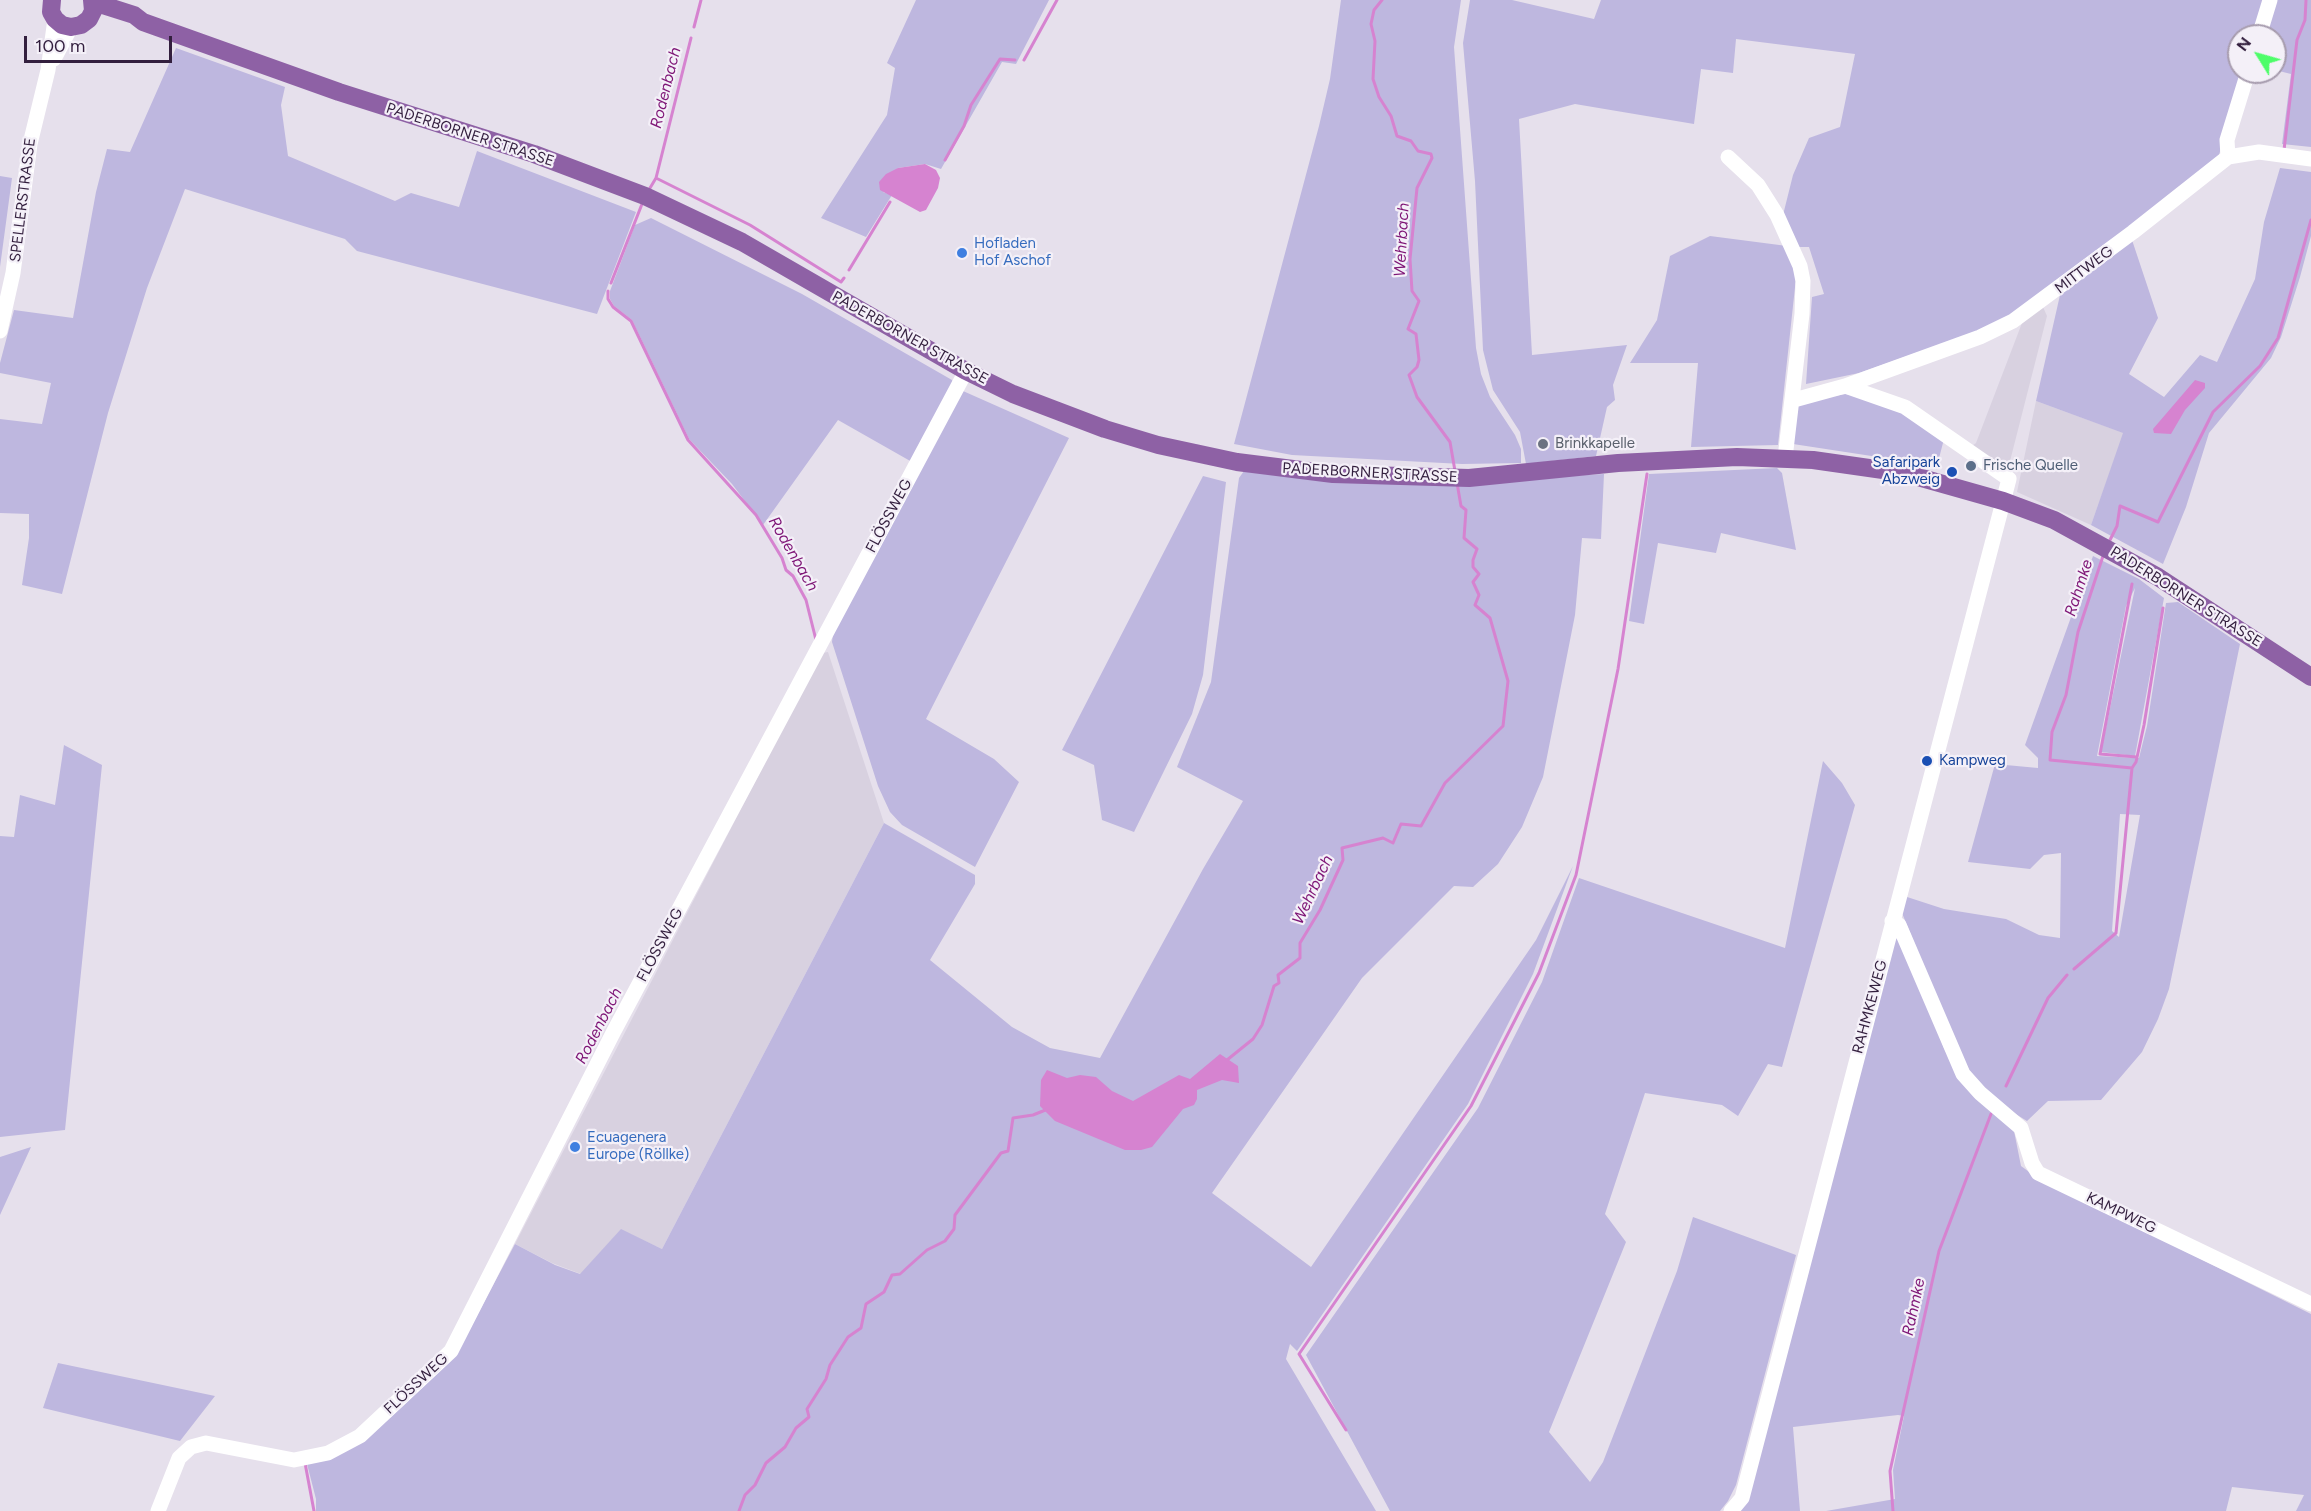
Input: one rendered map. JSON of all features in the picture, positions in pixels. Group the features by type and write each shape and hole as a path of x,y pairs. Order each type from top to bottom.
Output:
{"main road":[{"path":"52,0 51,12 63,23 81,25 91,7"},
{"name":"PADERBORNER STRASSE","path":"91,7 143,22 349,96 534,154 645,196 751,247 966,371 1024,398 1105,429 1210,457 1304,472 1460,478 1684,459 1785,458 1842,463 1904,473 2003,501 2054,520 2158,577 2311,677"}],"street":[{"path":"2263,24 2270,0"},
{"name":"SPELLERSTRASSE","path":"0,331 13,273 34,120 63,23"},
{"path":"2228,157 2227,140 2244,84"},
{"name":"MITTWEG","path":"1794,400 1845,386 1980,337 2013,321 2124,240 2228,157 2259,152 2311,159"},
{"path":"1728,157 1758,185 1777,215 1800,266 1803,281 1794,400 1785,458"},
{"name":"FLÖSSWEG","path":"158,1511 179,1458 191,1447 206,1443 294,1460 328,1453 360,1436 451,1351 614,1031 966,371"},
{"path":"1845,386 1905,407 2009,479 2003,501"},
{"name":"RAHMKEWEG","path":"1731,1511 1742,1498 2003,501"},
{"name":"KAMPWEG","path":"1892,921 1899,925 1963,1074 1980,1093 2021,1128 2032,1163 2038,1173 2311,1304"}],"shaded area":[{"path":"916,0 1049,0 1016,64 1002,62 941,169 925,164 898,168 883,192 892,195 866,237 821,218 887,115 895,68 887,63"},
{"path":"1341,0 1461,0 1454,47 1476,348 1481,374 1490,397 1515,435 1521,449 1521,463 1462,464 1292,455 1234,444 1319,126 1330,79"},
{"path":"1470,0 1512,0 1594,19 1601,0 2311,0 2311,147 2282,144 2291,74 2287,73 2287,24 2227,24 2227,84 2240,84 2219,155 2040,297 1990,327 1859,373 1806,384 1812,297 1824,294 1809,247 1798,247 1783,215 1793,175 1809,138 1840,127 1855,54 1736,39 1733,73 1701,69 1694,124 1575,104 1519,119 1532,355 1627,345 1613,385 1615,400 1607,407 1596,456 1526,464 1520,432 1493,390 1483,350 1475,181 1463,43"},
{"path":"176,48 285,87 281,105 288,156 395,201 411,193 459,207 477,151 636,212 597,314 357,251 345,239 185,189 147,288 108,413 62,594 22,585 29,538 29,514 0,513 0,419 42,424 51,383 0,373 0,363 14,310 73,318 96,192 107,149 130,152"},
{"path":"925,164 936,170 940,178 938,188 926,210 920,212 880,190 879,182 886,174 898,168"},
{"path":"2280,168 2311,172 2311,236 2300,277 2281,337 2271,358 2209,433 2186,507 2163,564 2091,525 2123,433 2036,401 2060,295 2132,240 2158,318 2129,374 2164,397 2200,355 2217,362 2255,279 2264,222"},
{"path":"0,176 12,178 0,267"},
{"path":"651,218 802,294 952,380 954,385 912,462 838,420 763,525 732,484 689,439 632,320 614,306 610,299 610,291 635,225"},
{"path":"1710,236 1787,246 1796,278 1778,445 1691,447 1698,363 1630,363 1657,320 1670,256"},
{"path":"2043,307 2047,316 2008,469 1972,446 1976,443 2022,323"},
{"path":"2195,380 2205,383 2205,388 2185,410 2171,434 2154,433 2153,429"},
{"path":"963,391 1069,438 926,719 994,759 1019,782 975,867 902,825 890,812 878,786 832,642 833,633"},
{"path":"1846,394 1885,403 1944,439 1937,466 1793,444 1798,407 1804,401"},
{"path":"2036,401 2124,433 2091,525 2017,492"},
{"path":"1777,468 1782,473 1796,550 1721,533 1716,553 1658,543 1644,624 1629,621 1649,474"},
{"path":"1244,471 1465,481 1604,474 1601,539 1582,538 1575,615 1543,777 1522,827 1498,864 1473,887 1454,886 1362,978 1212,1193 1311,1267 1536,940 1573,866 1533,974 1468,1104 1297,1351 1290,1344 1286,1359 1376,1511 316,1511 316,1499 307,1464 328,1456 456,1355 515,1244 555,1265 580,1274 621,1229 662,1249 884,823 975,875 975,884 930,960 1012,1027 1050,1048 1100,1058 1203,869 1243,801 1177,767 1211,682 1239,478"},
{"path":"1203,476 1226,482 1203,675 1192,714 1134,832 1102,820 1094,765 1062,750"},
{"path":"2093,556 2139,579 2164,598 2135,756 2101,752 2135,588 2126,606 2097,756 2139,758 2147,726 2166,603 2178,602 2240,644 2169,989 2158,1019 2142,1052 2101,1100 2048,1101 2027,1121 1999,1104 1964,1065 1902,913 1904,896 1944,909 2006,919 2039,935 2060,938 2061,853 2044,855 2030,869 1968,862 1995,764 2038,768 2038,758 2025,745","holes":["2120,814 2140,815 2119,937 2112,931"]},
{"path":"828,652 884,823 662,1249 621,1230 581,1274 552,1263 515,1244 822,653"},
{"path":"64,745 102,765 65,1130 0,1137 0,836 14,837 20,795 55,805"},
{"path":"1823,761 1842,783 1855,805 1782,1067 1768,1064 1738,1116 1722,1105 1645,1093 1605,1214 1626,1242 1549,1432 1590,1482 1603,1462 1677,1271 1693,1217 1796,1255 1736,1485 1728,1501 1720,1511 1390,1511 1306,1355 1478,1108 1542,982 1579,878 1785,948"},
{"path":"1894,935 1900,936 1944,1048 1958,1076 2014,1131 2021,1166 2036,1177 2311,1314 2311,1511 2296,1511 2304,1495 2232,1487 2226,1511 1826,1511 1895,1499 1893,1470 1904,1416 1898,1415 1793,1427 1800,1511 1738,1511"},
{"path":"1220,1054 1238,1066 1239,1083 1222,1080 1197,1090 1194,1105 1183,1109 1152,1147 1125,1150 1055,1121 1040,1106 1041,1080 1047,1070 1067,1078 1080,1075 1096,1077 1112,1091 1133,1101 1179,1075 1190,1079"},
{"path":"31,1147 0,1215 0,1157"},
{"path":"58,1363 215,1396 180,1441 43,1408"}],"waterway":[{"name":"Rodenbach","path":"694,27 701,0"},
{"name":"Rodenbach","path":"1024,60 1057,0"},
{"name":"Wehrbach","path":"1382,0 1374,10 1371,24 1375,41 1373,79 1379,97 1391,116 1397,136 1411,141 1418,151 1431,154 1432,158 1417,188 1410,259 1412,291 1419,301 1408,329 1416,334 1419,360 1417,367 1409,375 1417,397 1450,442 1455,471"},
{"path":"2284,150 2297,40 2305,20 2306,0"},
{"name":"Rodenbach","path":"650,188 656,178 691,38"},
{"name":"Rodenbach","path":"945,160 964,126 971,105 1000,59 1015,60"},
{"name":"Rodenbach","path":"656,178 750,225 841,282 844,278"},
{"name":"Rodenbach","path":"849,270 890,202"},
{"name":"Rodenbach","path":"611,283 642,204"},
{"name":"Rahmke","path":"2109,542 2117,526 2120,506 2158,522 2213,412 2260,366 2278,338 2311,220"},
{"name":"Rodenbach","path":"608,291 608,299 613,307 631,321 688,440 756,515 782,558 786,570 793,576 806,600 816,640"},
{"path":"1346,1430 1299,1354 1471,1106 1539,973 1576,875 1618,669 1647,474"},
{"name":"Wehrbach","path":"1227,1060 1253,1039 1262,1025 1274,986 1279,983 1278,975 1300,958 1300,943 1320,910 1343,860 1342,848 1383,838 1393,843 1401,824 1421,826 1445,783 1503,726 1508,681 1490,618 1475,605 1479,595 1473,582 1479,574 1473,567 1477,549 1464,538 1466,510 1461,506 1457,483"},
{"name":"Rahmke","path":"2074,969 2116,933 2132,768 2050,760 2052,732 2066,695 2078,632 2104,553"},
{"name":"Rahmke","path":"2132,584 2100,754 2137,757"},
{"path":"2132,768 2136,762 2144,725 2163,608"},
{"name":"Rahmke","path":"2006,1086 2048,998 2067,975"},
{"name":"Wehrbach","path":"739,1511 745,1495 755,1485 766,1463 785,1447 796,1428 809,1417 807,1409 826,1379 830,1365 848,1337 861,1328 866,1304 884,1292 892,1275 900,1274 927,1250 945,1241 954,1229 955,1215 1001,1153 1008,1151 1013,1118 1033,1115 1048,1109"},
{"name":"Rahmke","path":"1893,1511 1890,1471 1939,1251 1991,1114"},
{"name":"Rodenbach","path":"305,1463 314,1511"}],"place":[{"name":"Hofladen Hof Aschof","path":"962,253"},
{"name":"Brinkkapelle","path":"1543,444"},
{"name":"Frische Quelle","path":"1971,466"},
{"name":"Safaripark Abzweig","path":"1952,472"},
{"name":"Kampweg","path":"1927,761"},
{"name":"Ecuagenera Europe (Röllke)","path":"575,1147"}]}
